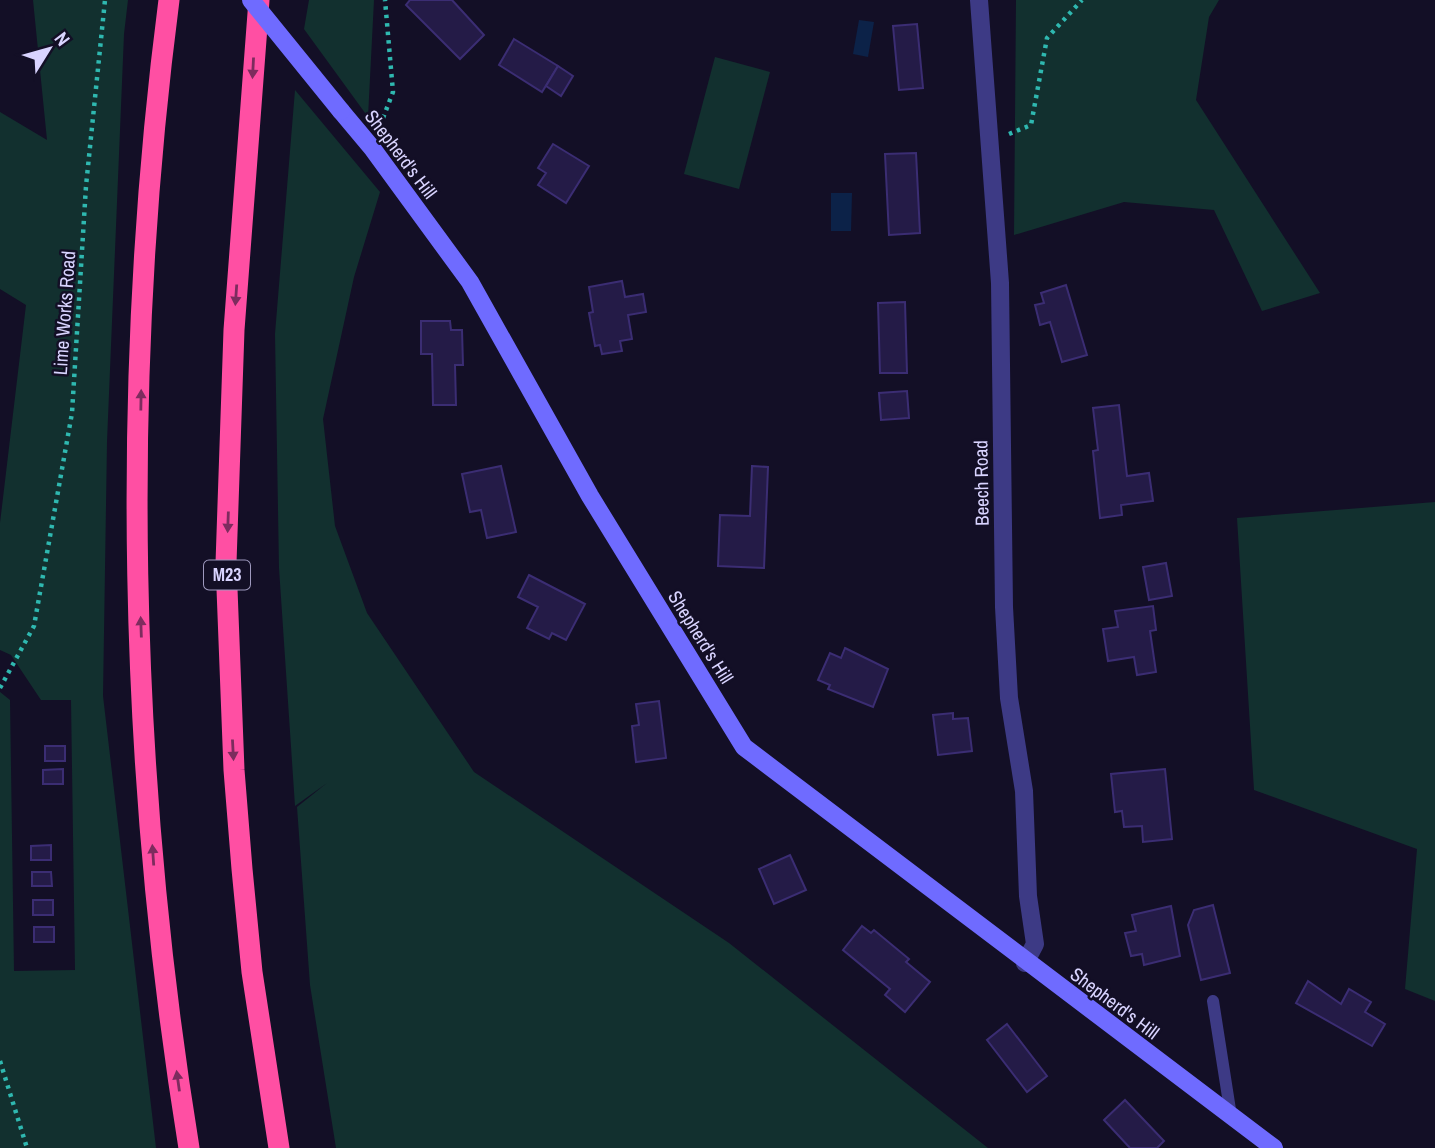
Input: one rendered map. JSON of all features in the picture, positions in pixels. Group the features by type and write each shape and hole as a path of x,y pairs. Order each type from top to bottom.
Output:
{"highway":[{"path":"169,0 157,116 143,321 139,559 147,772 155,877 165,981 189,1148"},
{"name":"M23","path":"259,0 234,330 226,563 233,757 242,869 252,972 279,1148"}],"main road":[{"name":"Shepherd's Hill","path":"251,0 372,148 470,282 590,496 744,747 1274,1148"}],"street":[{"name":"Beech Road","path":"979,0 1000,283 1009,698 1024,791 1028,896 1035,943 1025,962"}],"lane":[{"path":"1213,1001 1231,1116"}],"path":[{"name":"Lime Works Road","path":"0,688 34,626 72,413 86,186 105,0"},
{"path":"372,148 393,92 384,0"},
{"path":"989,141 1031,125 1047,38 1082,0"},
{"path":"0,1061 27,1148"}],"green space":[{"path":"33,0 128,0 124,34 107,442 103,696 156,1148 0,1148 0,692 10,700 14,971 75,970 71,700 41,700 11,655 0,650 0,523 26,305 0,289 0,112 47,140"},
{"path":"309,0 374,0 368,117 304,29"},
{"path":"1016,0 1219,0 1209,17 1196,100 1320,293 1262,311 1214,210 1124,202 1014,235"},
{"path":"715,57 770,72 739,189 684,174"},
{"path":"295,90 380,192 354,277 323,419 335,526 367,613 474,772 729,943 988,1148 336,1148 310,985 297,807 327,783 295,806 279,568 275,334"},
{"path":"1435,502 1435,1001 1405,989 1417,849 1254,790 1237,518"}],"water":[{"path":"859,20 874,22 868,57 853,54"},
{"path":"831,193 852,193 851,231 831,231"}],"building":[{"path":"410,0 452,0 484,35 460,59 406,5"},
{"path":"917,24 923,88 899,90 893,26"},
{"path":"514,39 558,66 542,92 499,65"},
{"path":"558,66 573,76 561,96 546,86"},
{"path":"553,144 589,166 566,203 538,185 546,173 538,168"},
{"path":"916,153 920,233 889,235 885,154"},
{"path":"622,281 625,297 643,294 646,312 628,315 632,339 620,341 622,351 602,354 600,345 595,346 589,313 593,312 589,287"},
{"path":"1066,285 1087,355 1062,362 1050,322 1040,325 1035,305 1044,303 1041,293"},
{"path":"905,302 907,373 880,373 878,303"},
{"path":"421,321 450,321 451,330 462,330 463,365 455,365 456,405 433,405 432,354 421,354"},
{"path":"907,391 909,418 881,420 879,393"},
{"path":"1119,405 1127,476 1149,473 1153,501 1121,505 1122,515 1100,518 1093,451 1098,450 1093,408"},
{"path":"501,466 516,532 487,538 481,510 470,512 462,474"},
{"path":"752,466 768,467 764,568 718,566 720,515 750,516"},
{"path":"1166,563 1172,596 1149,600 1143,567"},
{"path":"529,575 585,604 566,640 552,633 549,639 527,628 538,607 518,597"},
{"path":"1153,606 1156,630 1150,631 1156,672 1137,675 1134,657 1108,661 1103,629 1118,627 1115,611"},
{"path":"845,648 888,669 873,707 828,689 830,685 818,680 830,653 841,658"},
{"path":"659,701 666,758 636,762 632,726 639,725 636,704"},
{"path":"953,713 953,719 968,718 972,751 938,755 933,715"},
{"path":"45,746 65,746 65,761 45,761"},
{"path":"63,769 63,784 43,784 43,770"},
{"path":"1165,769 1172,839 1143,842 1142,826 1124,827 1122,811 1115,812 1111,774"},
{"path":"51,845 51,860 31,860 31,846"},
{"path":"790,855 806,890 774,904 759,869"},
{"path":"32,872 51,872 52,886 32,886"},
{"path":"33,900 53,900 53,915 33,915"},
{"path":"1213,905 1230,973 1201,980 1188,925 1194,910"},
{"path":"1171,906 1180,956 1144,965 1142,954 1131,956 1125,933 1136,931 1132,915"},
{"path":"862,926 871,933 874,930 909,959 906,962 930,982 905,1012 885,995 890,989 843,950"},
{"path":"34,927 54,927 54,942 34,942"},
{"path":"1308,981 1341,1004 1349,989 1371,1002 1365,1012 1385,1024 1372,1046 1296,1003"},
{"path":"1007,1024 1047,1076 1027,1092 987,1040"},
{"path":"1125,1100 1164,1141 1157,1148 1130,1148 1104,1120"}]}
